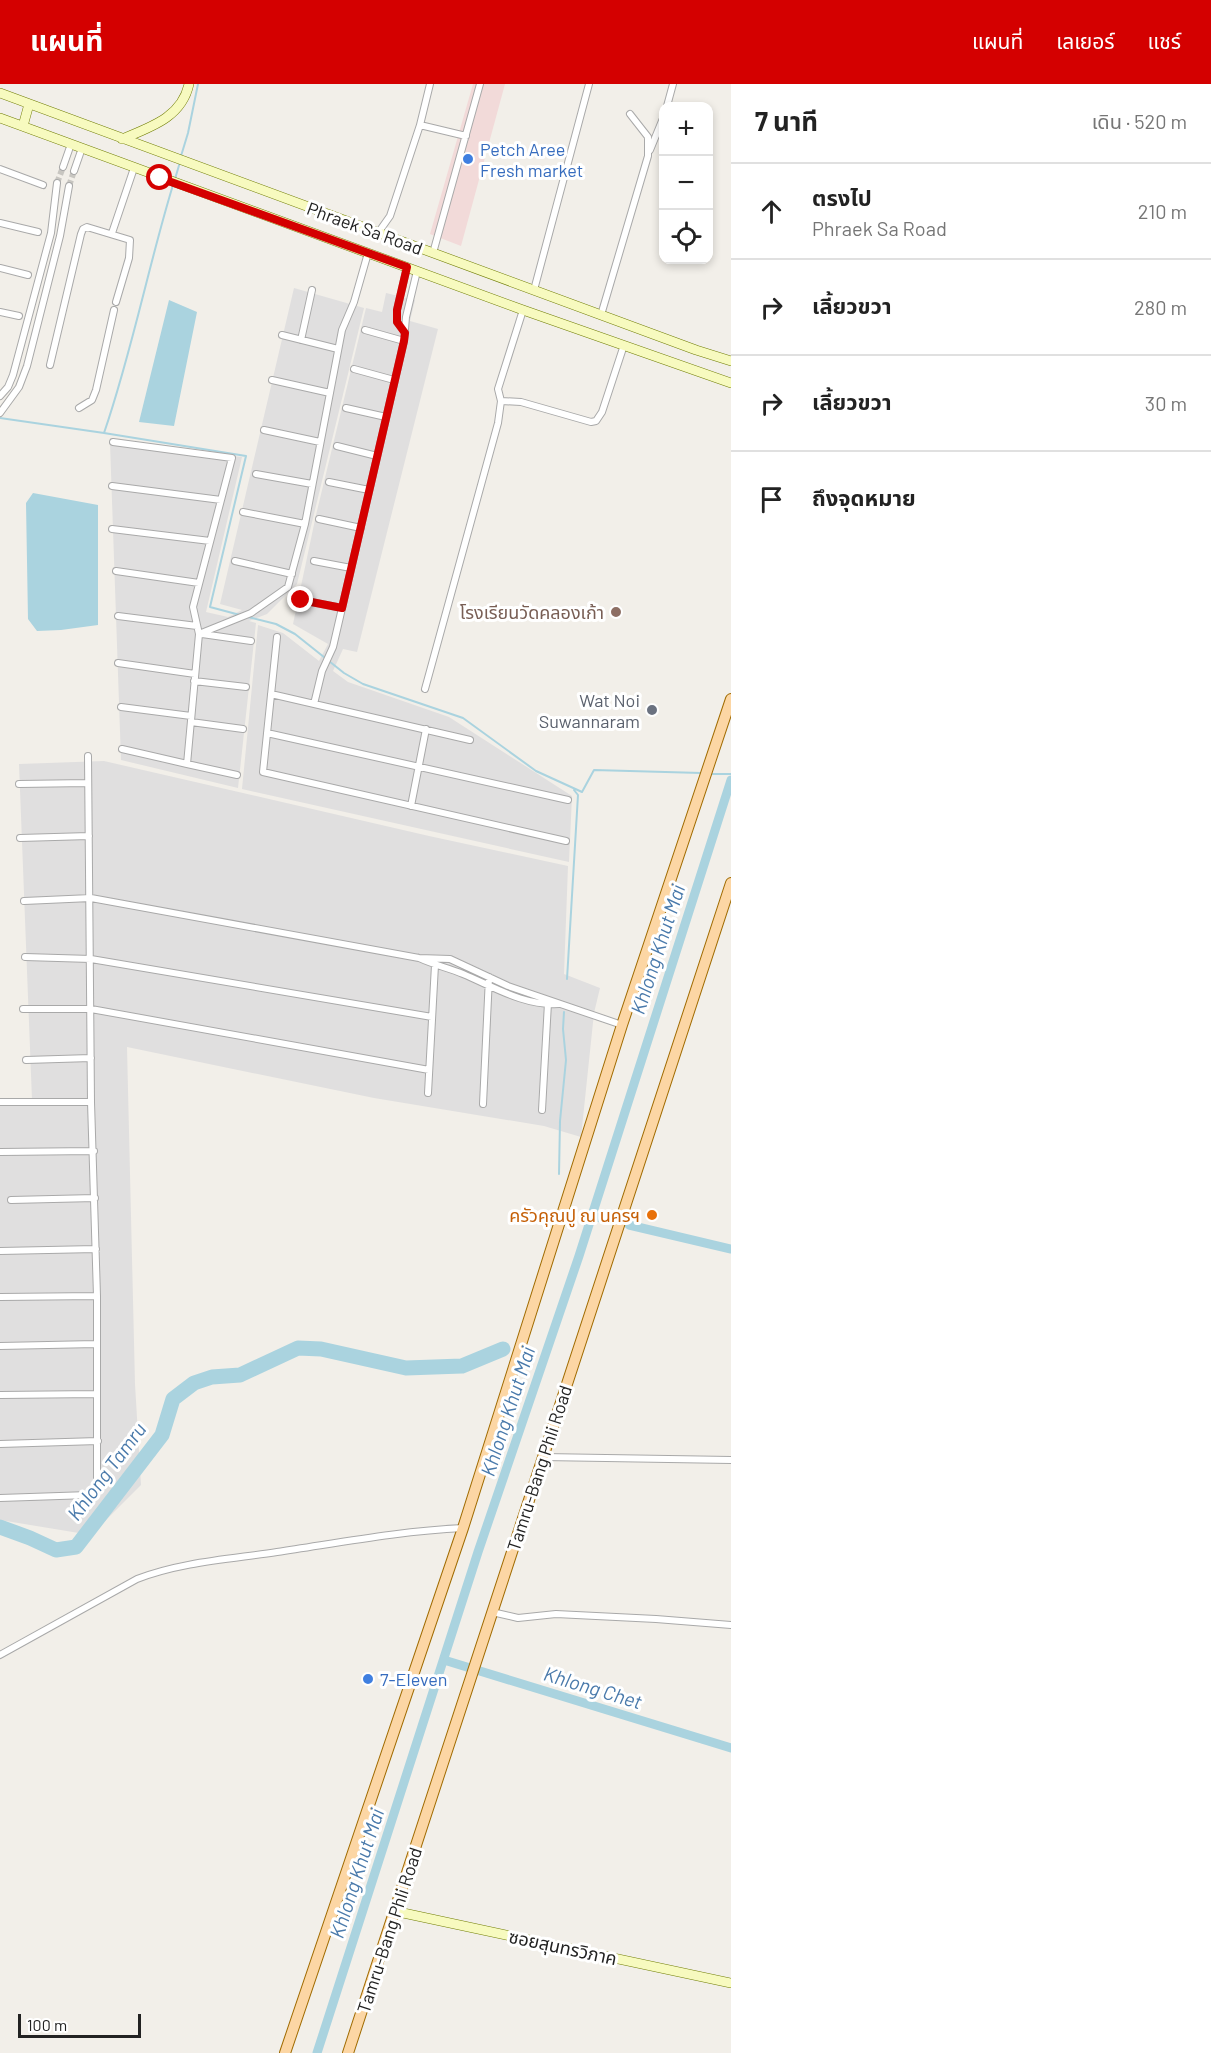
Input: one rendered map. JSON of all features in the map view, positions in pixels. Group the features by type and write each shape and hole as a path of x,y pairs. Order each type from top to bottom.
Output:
{"main road":[{"path":"122,139 156,125 171,115 184,100 189,84"},
{"name":"Phraek Sa Road","path":"0,93 432,253 731,360"},
{"path":"23,126 29,104"},
{"name":"Phraek Sa Road","path":"0,118 523,310 731,383"},
{"path":"285,2053 463,1528 622,1025 731,699"},
{"name":"Tamru-Bang Phli Road","path":"348,2053 731,883"},
{"name":"ซอยสุนทรวิภาค","path":"394,1911 731,1983"}],"street":[{"path":"378,233 390,216 420,125 430,84"},
{"path":"432,253 480,84"},
{"path":"534,290 589,84"},
{"path":"668,102 673,84"},
{"path":"630,114 648,137 648,156"},
{"path":"420,125 466,136"},
{"path":"602,315 648,156 659,127"},
{"path":"63,167 71,144"},
{"path":"74,171 82,148"},
{"path":"112,233 134,168"},
{"path":"0,169 43,185"},
{"path":"0,396 8,387 27,323 51,233 57,183"},
{"path":"0,413 19,387 27,366 60,236 69,186"},
{"path":"56,192 68,195"},
{"path":"0,223 38,232"},
{"path":"50,365 81,234 87,227 130,240 131,246 116,302"},
{"path":"51,233 60,236"},
{"path":"199,634 251,614 288,587 305,524 342,330 354,302 368,253"},
{"path":"405,333 397,322 397,310 407,267"},
{"path":"0,268 28,275"},
{"path":"314,704 322,671 333,647 404,341 406,317 417,271"},
{"path":"39,277 48,280"},
{"path":"302,340 312,290"},
{"path":"79,408 92,400 96,390 114,310"},
{"path":"425,689 498,423 501,401 498,388 523,310"},
{"path":"0,312 19,316"},
{"path":"27,323 37,325"},
{"path":"365,330 404,341"},
{"path":"282,335 338,349"},
{"path":"501,401 520,402 591,422 596,421 602,412 624,345"},
{"path":"16,363 27,366"},
{"path":"354,369 394,380"},
{"path":"272,380 330,393"},
{"path":"346,408 386,417"},
{"path":"264,430 320,442"},
{"path":"113,442 232,458 193,607 199,634 187,764"},
{"path":"338,446 377,456"},
{"path":"256,474 312,484"},
{"path":"329,482 369,490"},
{"path":"112,486 221,500"},
{"path":"243,512 305,524"},
{"path":"319,519 361,528"},
{"path":"112,529 210,541"},
{"path":"235,561 292,574"},
{"path":"314,561 351,568"},
{"path":"116,571 199,583"},
{"path":"301,600 342,608"},
{"path":"118,616 197,626"},
{"path":"199,634 251,641"},
{"path":"277,637 263,772 566,841"},
{"path":"118,663 246,687"},
{"path":"271,694 470,740"},
{"path":"121,707 243,729"},
{"path":"411,806 426,729"},
{"path":"267,733 568,800"},
{"path":"122,749 237,775"},
{"path":"0,1498 89,1495 97,1487 97,1296 91,1102 88,756"},
{"path":"20,784 88,783"},
{"path":"20,838 89,836"},
{"path":"24,901 91,898 419,958 435,957 463,964 508,986 622,1025"},
{"path":"25,957 91,959 432,1017"},
{"path":"428,1093 435,957"},
{"path":"419,958 522,999 549,1001"},
{"path":"483,1104 489,977"},
{"path":"542,1110 549,1001"},
{"path":"23,1009 91,1009 429,1070"},
{"path":"26,1060 91,1058"},
{"path":"0,1102 91,1102"},
{"path":"0,1152 94,1151"},
{"path":"11,1200 94,1198"},
{"path":"0,1251 96,1249"},
{"path":"0,1298 97,1296"},
{"path":"0,1346 96,1344"},
{"path":"0,1395 97,1394"},
{"path":"0,1444 98,1441"},
{"path":"543,1457 731,1460"},
{"path":"0,1655 137,1579 152,1573 386,1536 463,1528"},
{"path":"492,1612 518,1618 556,1614 731,1625"}],"shaded area":[{"name":"Petch Aree Fresh market","path":"473,84 505,84 461,246 430,234"},
{"path":"294,288 364,308 297,584 267,614 249,621 256,623 238,788 121,760 110,443 242,457 206,612 228,617 242,610 220,604"},
{"path":"386,293 415,300 410,321 438,329 357,652 343,649 333,671 348,682 449,717 572,796 569,862 242,789 258,625 283,633 319,661 328,644 293,624 316,515 366,308 382,312"},
{"path":"104,761 568,866 564,974 600,988 594,1013 581,1137 544,1126 374,1098 127,1047 135,1384 141,1485 91,1535 0,1520 0,1101 32,1100 19,764"}],"water":[{"path":"169,300 197,312 174,426 139,422"},
{"path":"33,493 98,505 98,625 37,631 28,619 26,503"}],"waterway":[{"path":"181,156 198,84"},
{"path":"175,179 180,162"},
{"path":"173,185 123,372 104,433 246,456 210,607 240,615"},
{"path":"0,418 104,433"},
{"path":"248,617 276,624 295,634 344,673 363,684 463,718 536,771 582,792 594,770 701,773"},
{"path":"710,774 731,774"},
{"name":"Khlong Khut Mai","path":"317,2053 478,1552 579,1256 731,780"},
{"path":"567,979 578,795 574,790"},
{"path":"559,1174 560,1121 566,1060 564,1012"},
{"path":"592,1216 610,1220"},
{"path":"629,1225 731,1249"},
{"name":"Khlong Tamru","path":"0,1527 56,1550 76,1547 162,1435 173,1399 194,1383 212,1377 240,1375 298,1348 321,1349 406,1368 462,1366 503,1349"},
{"name":"Khlong Chet","path":"444,1660 731,1748"}],"tunnel":[{"path":"57,183 63,167"},
{"path":"69,186 74,171"}],"place":[{"name":"Petch Aree Fresh market","path":"468,159"},
{"name":"โรงเรียนวัดคลองเก้า","path":"616,612"},
{"name":"Wat Noi Suwannaram","path":"652,710"},
{"name":"ครัวคุณปู ณ นครฯ","path":"652,1215"},
{"name":"7-Eleven","path":"368,1679"}],"route":[{"path":"160,178 407,267 397,310 397,322 405,333 404,341 342,608 301,600"}]}
